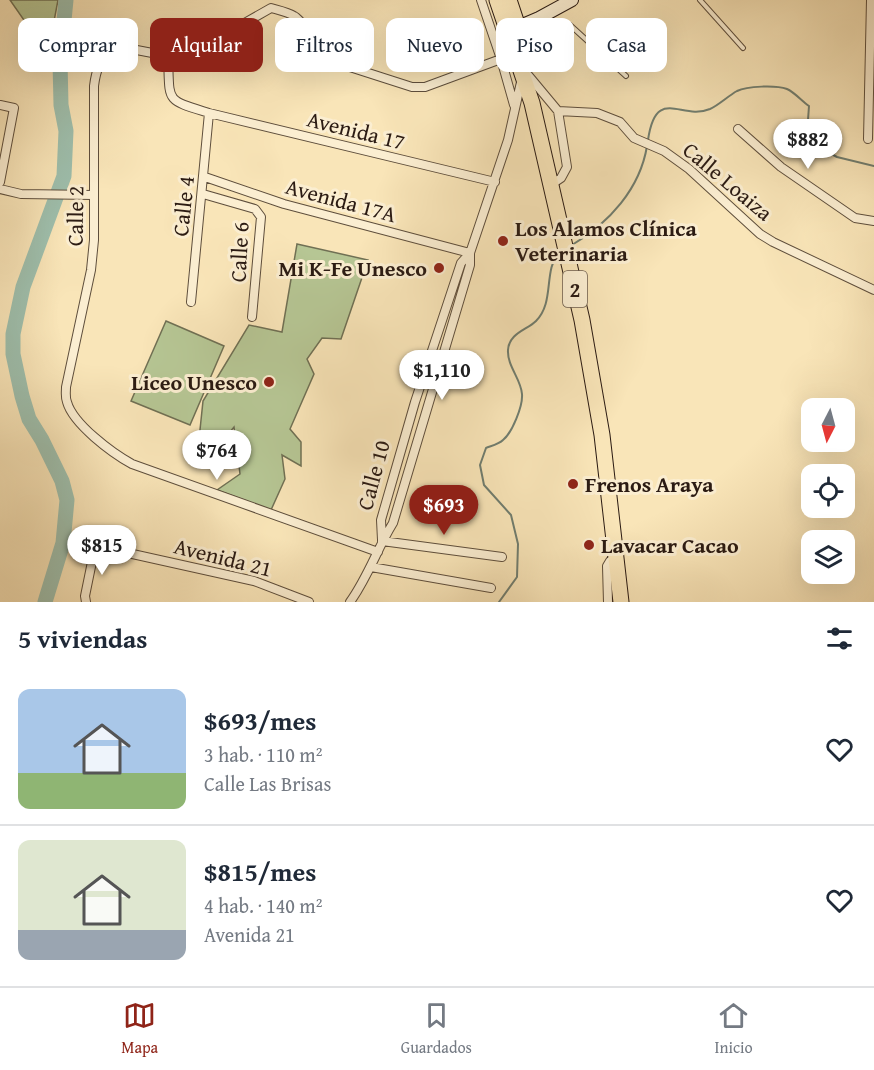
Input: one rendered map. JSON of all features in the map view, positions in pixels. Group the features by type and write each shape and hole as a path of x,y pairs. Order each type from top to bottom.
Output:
{"highway":[{"name":"2","path":"497,0 506,18"},
{"name":"2","path":"509,0 511,18"},
{"name":"2","path":"525,72 582,320 600,423 621,602"}],"street":[{"path":"481,0 496,44"},
{"path":"539,18 572,0"},
{"path":"868,139 871,0"},
{"path":"251,18 273,4 298,18 322,54 331,61 412,87 425,87 496,61"},
{"name":"Calle 2","path":"150,53 121,47 112,48 99,63 94,86 94,240 91,270 66,387 66,400 71,411 84,428 132,464 378,552"},
{"name":"Avenida 17","path":"169,72 170,94 176,103 495,182"},
{"path":"505,72 515,108"},
{"path":"525,72 558,111 567,167 564,174 552,184"},
{"name":"Calle 10","path":"350,602 371,567 382,540 381,520 415,402 461,263 470,253 495,182 525,72"},
{"path":"0,105 14,108 0,182"},
{"name":"Calle Loaiza","path":"558,111 597,113 620,122 634,138 664,151 689,169 760,234 874,290"},
{"name":"Calle 4","path":"191,302 210,113"},
{"path":"738,129 781,167 855,218 874,221"},
{"name":"Avenida 17A","path":"205,177 284,204 470,253"},
{"path":"0,189 21,194 93,195"},
{"name":"Calle 6","path":"203,194 255,209 261,217 252,317"},
{"path":"382,540 502,557"},
{"name":"Avenida 21","path":"86,599 94,552 101,546 232,575 277,588 309,602"},
{"path":"609,602 608,566 610,561 616,559"},
{"path":"371,567 491,588"}],"lane":[{"path":"700,0 743,48"},
{"path":"574,30 626,76"}],"green space":[{"path":"10,0 58,0 55,18 22,18"},
{"path":"297,244 368,260 341,339 322,338 307,359 314,374 290,429 301,442 301,466 282,455 285,479 271,510 217,490 240,474 234,427 211,455 198,449 203,401 249,325 282,332"},
{"path":"166,321 224,346 190,425 131,401"}],"waterway":[{"path":"45,602 63,543 67,500 62,481 29,419 13,354 13,334 23,287 64,176 66,131 61,105 60,61 66,0"},
{"path":"648,140 652,123 663,109 699,112 710,109 742,89 776,87 790,90 809,106 808,120 826,151 837,157 874,166"},
{"path":"572,245 598,226 621,203 638,177 647,146"},
{"path":"499,602 517,577 518,544 511,515 484,485 480,465 486,448 503,440 516,419 522,394 508,356 509,344 542,313 551,268 559,252"}],"place":[{"name":"Los Alamos Clínica Veterinaria","path":"503,241"},
{"name":"Mi K-Fe Unesco","path":"439,268"},
{"name":"Liceo Unesco","path":"269,382"},
{"name":"Frenos Araya","path":"573,484"},
{"name":"Lavacar Cacao","path":"589,545"}]}
